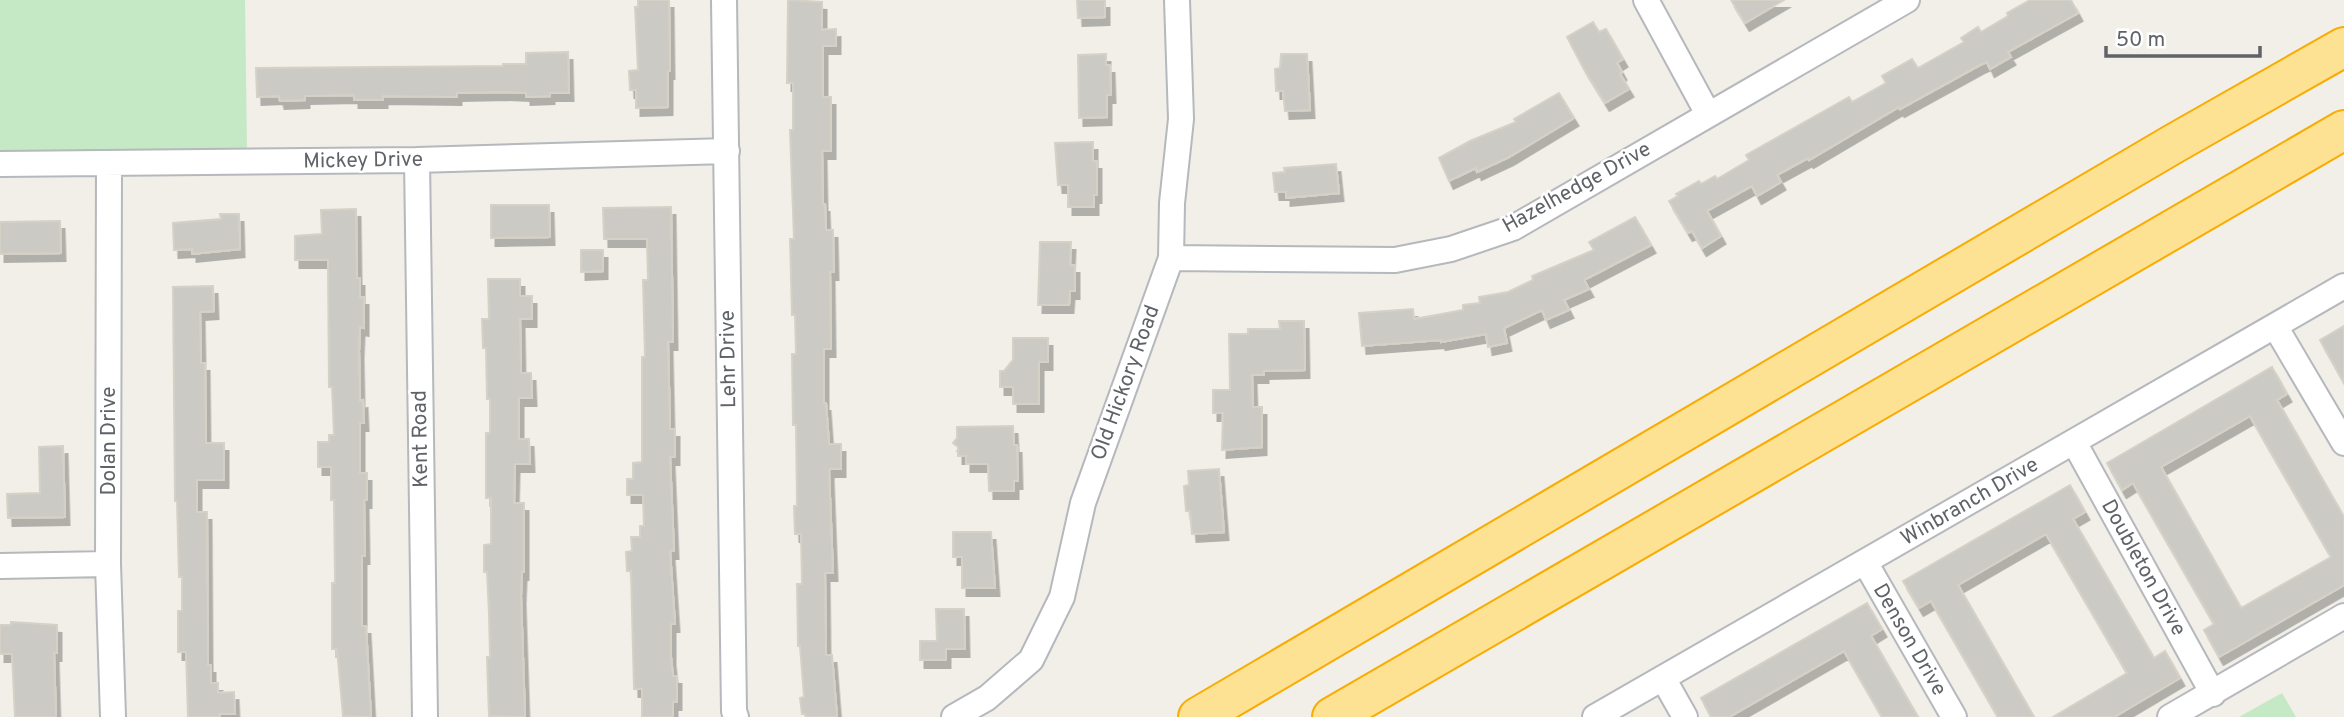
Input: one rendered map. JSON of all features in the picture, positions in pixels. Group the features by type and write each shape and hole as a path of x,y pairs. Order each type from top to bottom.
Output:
{"highway":[{"path":"1198,717 2175,143 2344,47"},
{"path":"1332,717 2344,130"}],"street":[{"name":"Lehr Drive","path":"724,0 733,711 736,717"},
{"name":"Old Hickory Road","path":"954,717 987,698 1031,660 1062,597 1083,503 1171,258 1172,203 1181,119 1177,0"},
{"path":"1646,0 1708,114"},
{"name":"Hazelhedge Drive","path":"1171,258 1395,260 1451,249 1513,228 1907,0"},
{"name":"Mickey Drive","path":"0,164 417,160 727,151"},
{"name":"Kent Road","path":"417,160 425,717"},
{"name":"Dolan Drive","path":"109,164 108,564 113,717"},
{"name":"Winbranch Drive","path":"1595,717 2344,286"},
{"path":"2275,326 2344,443"},
{"name":"Doubleton Drive","path":"2074,442 2213,694"},
{"name":"Denson Drive","path":"1865,562 1954,717"},
{"path":"0,566 108,564"},
{"path":"2170,717 2344,616"},
{"path":"1663,678 1685,717"}],"green space":[{"path":"0,0 245,0 247,150 0,153"},
{"path":"2282,693 2296,717 2239,717"}],"building":[{"path":"638,0 669,0 668,107 636,108 636,90 630,90 629,71 638,70 635,7 638,7"},
{"path":"788,0 822,2 822,30 836,29 836,46 823,46 823,97 831,97 831,151 822,151 823,204 826,230 833,230 834,272 830,272 831,349 824,349 824,403 829,444 841,444 841,469 829,471 833,573 825,573 826,655 832,655 837,717 806,717 802,714 800,698 804,697 798,646 797,584 802,584 801,534 795,534 794,506 797,506 796,425 793,425 792,354 796,354 790,239 794,239 790,130 793,130 793,83 787,83"},
{"path":"1077,0 1105,0 1105,17 1078,18"},
{"path":"1731,0 1784,0 1745,23"},
{"path":"2030,0 2071,0 2078,13 2008,52 2011,57 1990,69 1987,62 1980,65 1777,175 1781,182 1757,196 1752,186 1707,211 1721,236 1702,248 1692,231 1688,233 1669,201 1678,196 1676,194 1699,181 1701,184 1715,176 1717,179 1749,160 1746,155 1849,97 1852,102 1886,83 1882,76 1912,59 1918,68 1964,42 1961,38 1978,27 1981,32"},
{"path":"1593,22 1599,32 1606,29 1623,59 1617,63 1629,89 1605,103 1567,37"},
{"path":"568,52 569,93 550,93 550,96 526,97 526,93 504,92 457,93 457,97 383,96 383,100 354,100 354,95 305,96 305,100 280,101 279,96 257,97 256,68 503,66 526,64 526,53"},
{"path":"1106,54 1106,65 1110,65 1111,95 1107,95 1107,117 1079,118 1078,55"},
{"path":"1281,54 1307,54 1310,110 1285,111 1283,91 1276,91 1275,69 1280,68"},
{"path":"1559,93 1574,118 1509,157 1449,181 1439,158 1470,141 1516,122 1514,119"},
{"path":"1093,142 1093,161 1097,161 1097,195 1094,195 1094,207 1068,207 1068,185 1058,185 1055,143"},
{"path":"1336,164 1339,193 1286,198 1286,192 1275,192 1273,173 1285,172 1284,168"},
{"path":"491,205 549,205 550,237 491,238"},
{"path":"671,207 673,342 668,342 670,429 675,429 675,457 670,457 674,551 670,551 675,624 671,624 671,657 673,676 677,676 677,702 673,702 673,717 642,717 642,689 634,689 631,571 627,571 626,552 632,551 631,537 640,537 640,526 644,526 643,495 627,495 627,479 633,479 633,463 642,462 642,357 645,357 643,280 648,280 647,239 604,239 603,208"},
{"path":"356,209 357,278 360,278 360,297 364,297 364,328 360,327 359,351 360,401 363,400 364,423 360,423 360,473 367,473 367,500 364,500 365,556 362,556 362,626 366,626 371,717 343,716 337,649 332,649 332,583 335,583 334,500 331,500 331,467 318,467 318,442 329,442 329,435 334,435 332,387 329,387 328,260 295,260 295,236 322,234 321,210"},
{"path":"220,214 239,214 240,249 192,254 192,249 174,250 173,223 221,219"},
{"path":"1635,217 1651,245 1584,280 1589,289 1564,300 1569,310 1546,320 1542,310 1504,328 1507,343 1488,347 1486,334 1441,342 1362,346 1359,313 1413,309 1414,319 1463,310 1463,305 1480,303 1479,297 1508,292 1533,280 1532,276 1594,250 1589,242"},
{"path":"60,221 61,253 0,254 0,222"},
{"path":"1040,242 1071,242 1070,265 1075,265 1075,291 1070,291 1069,305 1038,305"},
{"path":"581,250 603,250 603,271 581,272"},
{"path":"488,279 520,279 520,296 532,296 532,319 520,319 521,373 531,373 532,398 519,398 519,439 529,439 530,464 515,464 514,503 524,503 524,572 521,596 525,717 489,716 489,613 484,545 491,544 491,498 486,498 486,433 490,433 490,399 487,399 486,348 483,348 482,319 489,319"},
{"path":"213,286 214,311 200,312 201,363 205,363 206,443 224,443 224,480 197,480 197,512 207,512 208,665 211,665 211,683 218,683 218,693 234,692 235,714 188,717 186,652 178,652 178,611 182,611 182,577 179,577 175,501 173,287"},
{"path":"1279,321 1304,321 1305,370 1264,371 1264,375 1252,375 1253,407 1262,407 1262,447 1222,450 1223,413 1213,413 1213,390 1230,390 1229,334 1248,334 1248,329 1280,329"},
{"path":"2344,326 2344,383 2320,340"},
{"path":"1013,338 1048,338 1048,362 1039,362 1039,404 1013,404 1013,387 1000,387 1000,371 1004,371 1013,360"},
{"path":"2272,367 2287,394 2277,400 2344,517 2344,585 2219,657 2204,630 2214,624 2133,483 2122,490 2107,463","holes":["2250,416 2331,557 2241,608 2161,467"]},
{"path":"1013,426 1014,445 1017,445 1018,481 1014,481 1014,491 989,491 988,464 966,464 966,456 958,456 958,447 953,443 957,438 957,427"},
{"path":"63,446 65,517 8,518 7,494 40,493 39,447"},
{"path":"1219,469 1224,532 1192,534 1190,511 1186,511 1184,486 1189,485 1188,471"},
{"path":"2070,485 2085,512 2073,519 2154,658 2165,651 2180,678 2114,717 2053,717 2127,673 2046,534 1958,585 2034,717 1998,717 1931,601 1919,608 1903,581"},
{"path":"953,532 991,532 995,588 962,588 962,557 953,557"},
{"path":"1867,603 1882,629 1871,636 1918,717 1882,717 1844,651 1729,717 1711,717 1701,698"},
{"path":"936,609 964,609 965,649 946,649 946,660 920,660 920,641 937,641"},
{"path":"11,622 57,625 57,653 54,653 56,717 15,717 12,654 0,654 0,625 11,625"}]}
